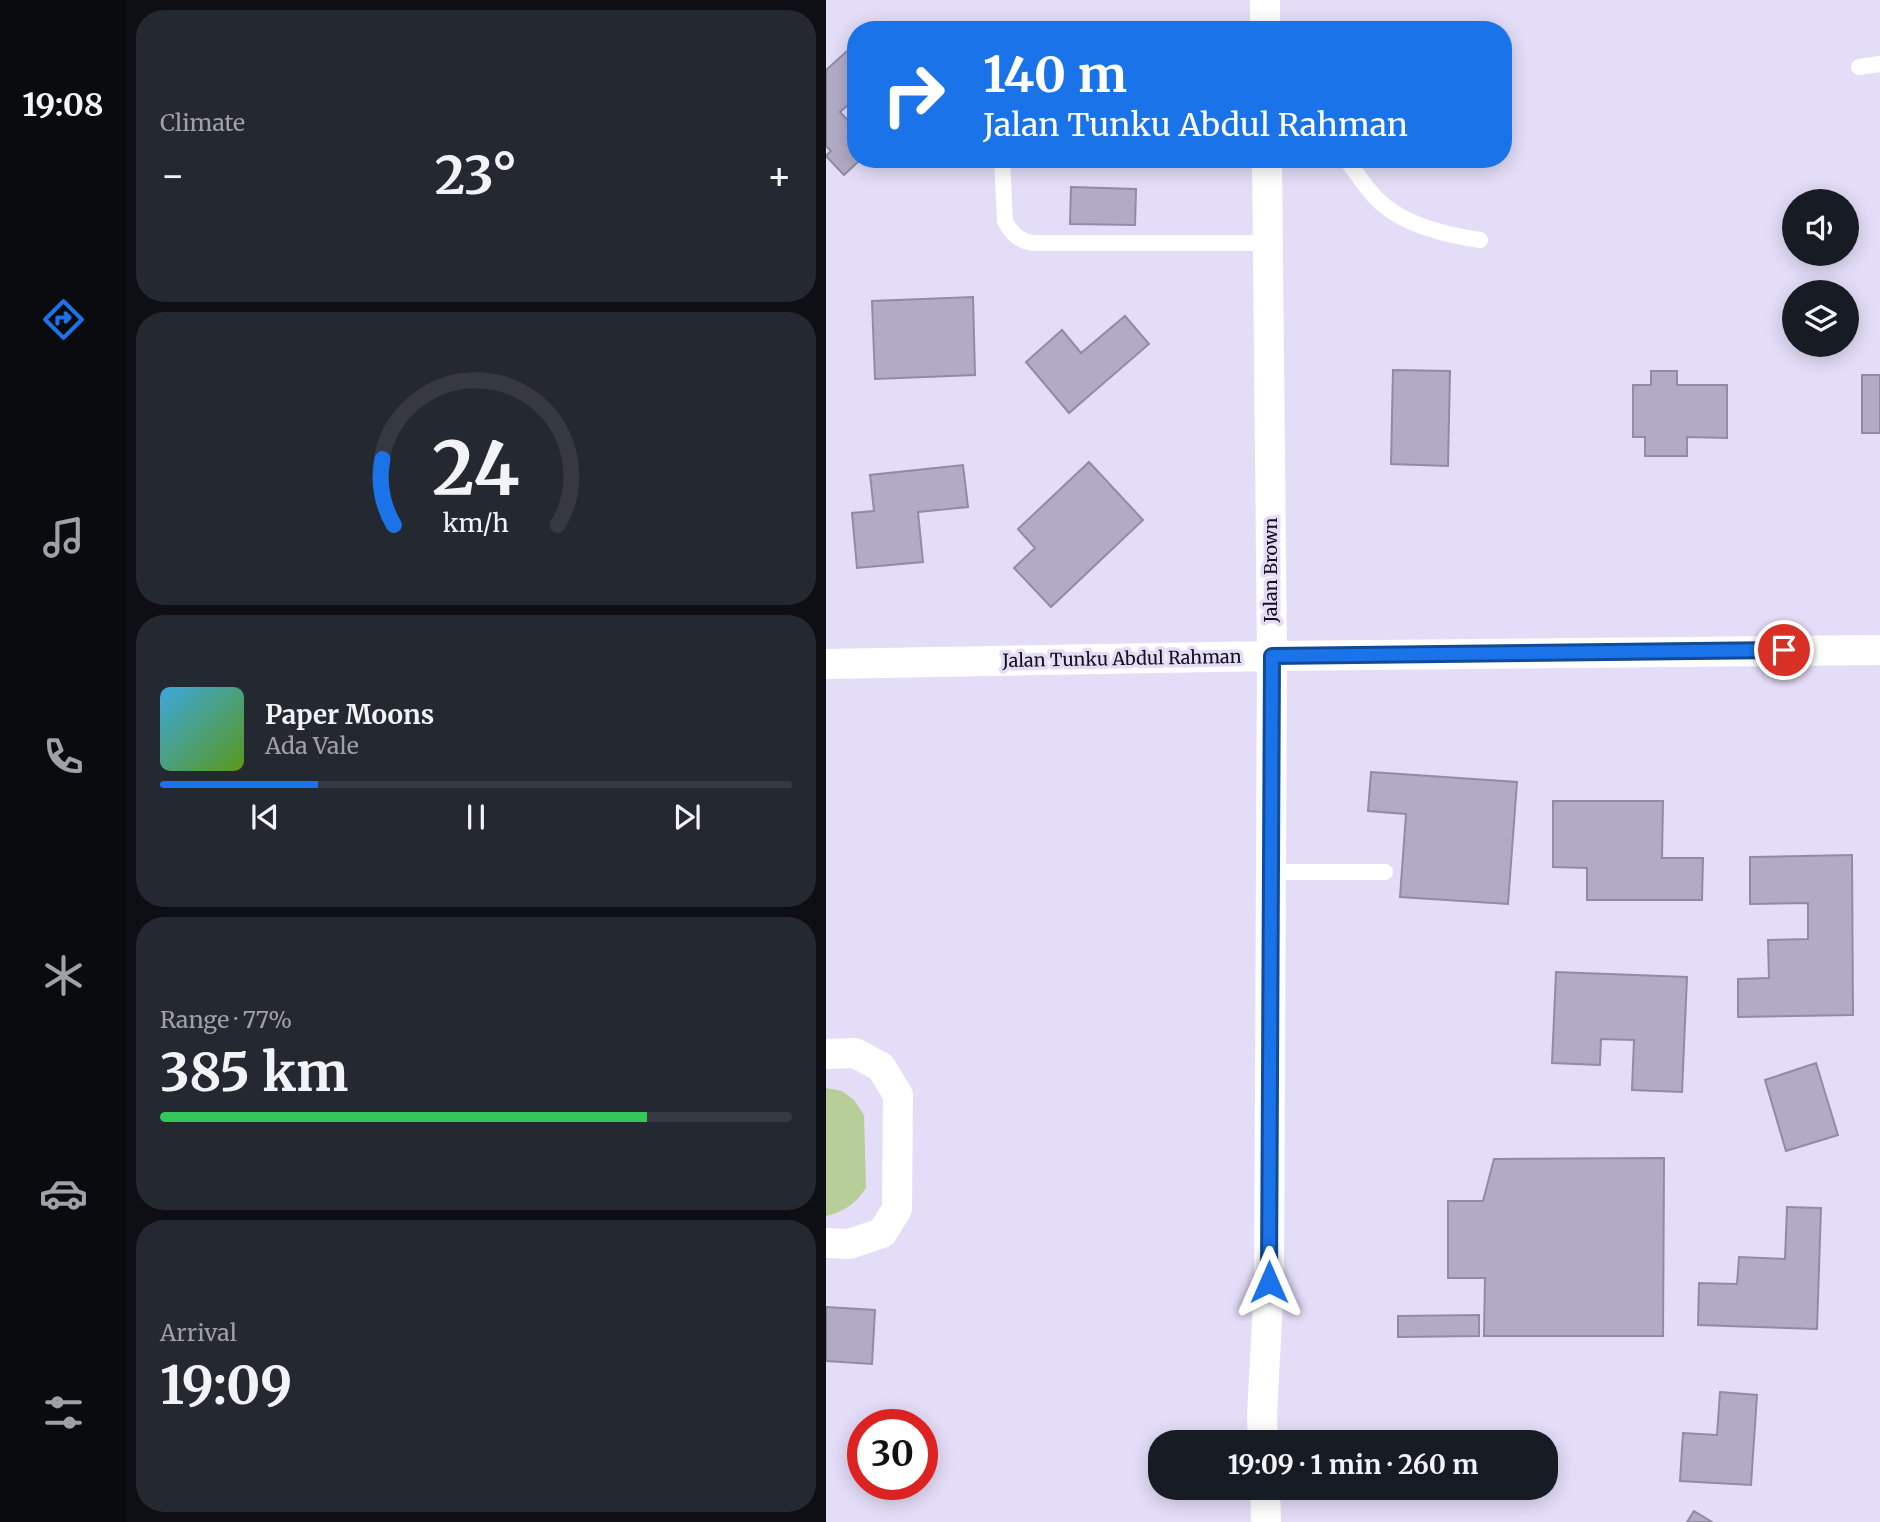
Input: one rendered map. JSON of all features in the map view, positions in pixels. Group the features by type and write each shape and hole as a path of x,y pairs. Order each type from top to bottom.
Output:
{"street":[{"path":"1265,0 1265,21"},
{"name":"Jalan Brown","path":"1263,1430 1269,1282 1272,656 1267,168"},
{"name":"Jalan Tunku Abdul Rahman","path":"826,664 1880,650"},
{"path":"826,1054 855,1053 881,1067 898,1095 897,1209 882,1233 849,1244 826,1243"},
{"path":"1265,1500 1266,1522"}],"lane":[{"path":"1859,67 1880,64"},
{"path":"1002,168 1005,221 1015,236 1023,241 1267,243"},
{"path":"1353,168 1376,200 1409,222 1452,236 1480,240"},
{"path":"1271,872 1385,872"}],"green space":[{"path":"826,1088 842,1091 854,1100 864,1115 866,1188 849,1206 826,1216"}],"building":[{"path":"847,51 847,106 840,112 847,119 847,168 851,168 844,175 826,156 831,151 826,146 826,70"},
{"path":"1071,187 1136,189 1135,225 1070,224"},
{"path":"973,297 975,375 875,379 872,301"},
{"path":"1125,316 1149,344 1069,413 1026,362 1062,330 1081,353"},
{"path":"1393,370 1450,371 1448,466 1391,464"},
{"path":"1651,371 1677,371 1677,385 1727,385 1727,438 1687,437 1687,456 1645,456 1645,437 1633,437 1633,385 1651,385"},
{"path":"1862,375 1880,375 1880,433 1862,433"},
{"path":"1089,462 1143,520 1051,607 1014,568 1035,548 1018,529"},
{"path":"963,465 968,507 918,512 923,562 857,568 852,513 874,511 870,475"},
{"path":"1371,772 1517,782 1508,904 1400,897 1406,814 1368,811"},
{"path":"1553,801 1663,801 1662,858 1703,858 1702,900 1587,900 1587,868 1553,867"},
{"path":"1852,855 1853,1015 1738,1017 1738,979 1769,978 1768,940 1808,939 1808,903 1750,904 1750,857"},
{"path":"1556,972 1687,977 1682,1092 1632,1090 1634,1040 1601,1039 1600,1065 1552,1063"},
{"path":"1816,1063 1838,1135 1786,1151 1765,1080"},
{"path":"1664,1158 1663,1336 1484,1336 1485,1278 1448,1278 1448,1201 1483,1201 1494,1159"},
{"path":"1787,1207 1821,1208 1817,1329 1698,1325 1699,1283 1737,1284 1739,1257 1785,1259"},
{"path":"826,1307 875,1310 872,1364 826,1361"},
{"path":"1479,1315 1479,1336 1398,1337 1398,1316"},
{"path":"1720,1392 1757,1395 1751,1485 1680,1481 1683,1433 1717,1435"},
{"path":"1694,1511 1712,1522 1687,1522"}],"route":[{"path":"1269,1282 1272,656 1784,650"}]}
